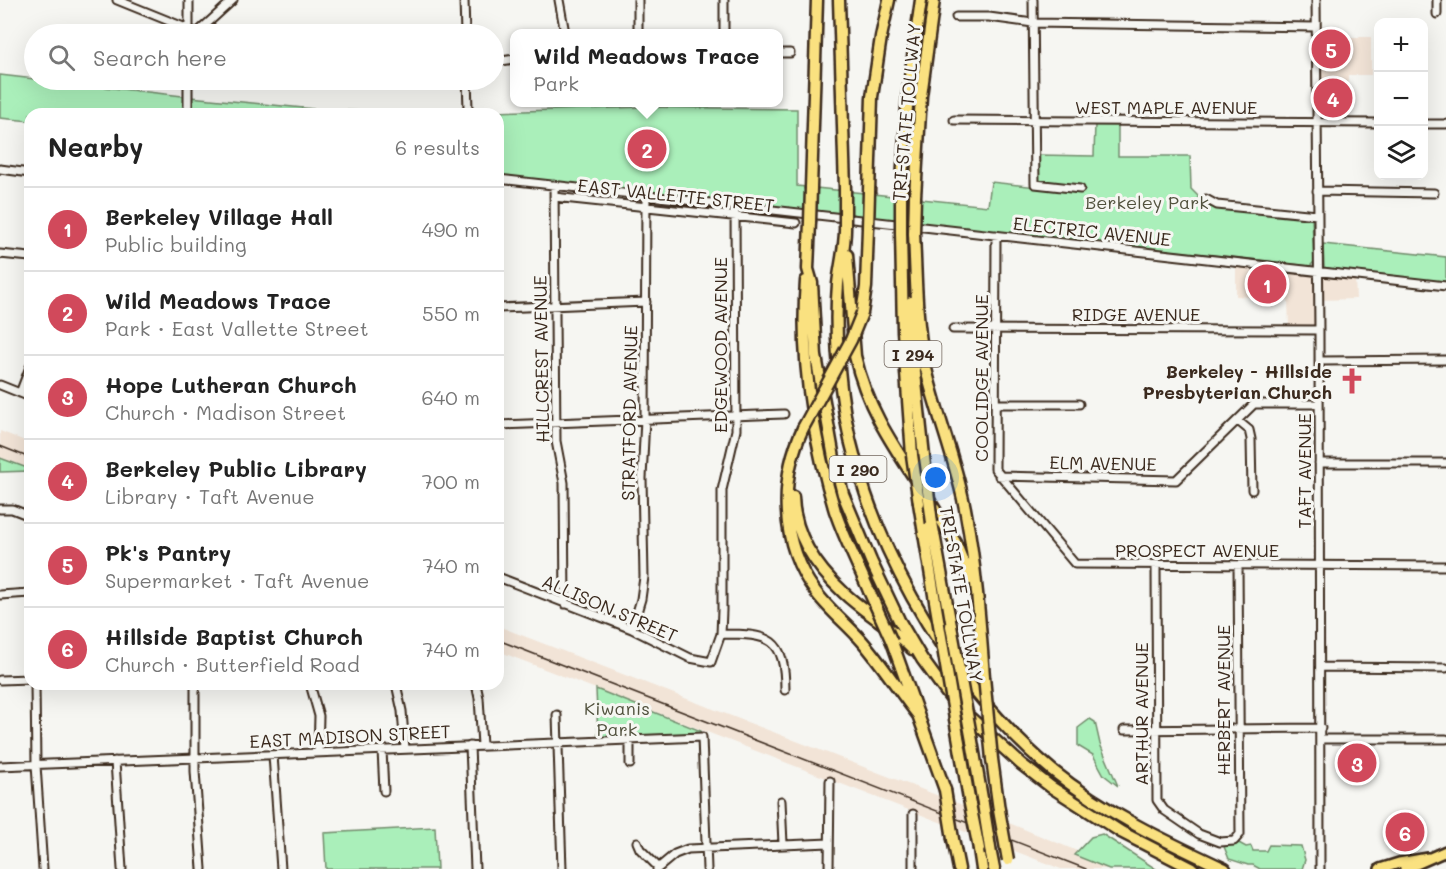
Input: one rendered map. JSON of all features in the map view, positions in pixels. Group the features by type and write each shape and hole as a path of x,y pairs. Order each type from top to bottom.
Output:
{"highway":[{"name":"I 290","path":"817,0 808,269 812,283 816,356 825,414 843,494 885,593 922,659 954,703 1021,764 1051,787 1121,832 1193,869"},
{"path":"889,0 872,97 866,287 862,313 832,377 830,388 794,454 787,491 788,525 798,560 823,602 863,642 918,715"},
{"name":"TRI-STATE TOLLWAY","path":"921,0 908,92 901,195 903,331 912,455 954,719 982,869"},
{"name":"TRI-STATE TOLLWAY","path":"934,0 921,96 911,302 912,339 933,523 994,869"},
{"name":"I 290","path":"840,2 845,189 845,228 838,286 837,322 841,390 847,424 865,490 877,523 905,581 938,639 997,717 1054,771 1116,814 1225,869"},
{"path":"845,228 855,356 864,389 871,408 888,438 955,542 973,587 980,620"},
{"path":"914,233 920,333 924,361 956,468 967,515 980,620 992,759 1008,864"},
{"path":"808,269 805,283 805,327 809,389 818,441 836,513 892,642 945,790 959,869"},
{"path":"804,433 794,474 793,489 796,521 808,549 824,573 844,594 906,642 922,659"}],"main road":[{"path":"1405,869 1446,851"},
{"path":"1380,869 1428,858"}],"street":[{"path":"117,0 175,24"},
{"path":"189,0 193,24"},
{"path":"205,24 233,0"},
{"path":"464,0 465,24"},
{"path":"559,0 564,29"},
{"path":"638,0 638,29"},
{"path":"724,0 724,29"},
{"path":"1033,0 1035,184 1080,189"},
{"name":"TAFT AVENUE","path":"1316,0 1320,869"},
{"path":"1437,0 1437,15"},
{"path":"956,17 989,17 1033,23 1316,27"},
{"path":"783,53 790,53"},
{"path":"188,108 189,90"},
{"path":"467,90 468,108"},
{"name":"WEST MAPLE AVENUE","path":"954,120 1374,123"},
{"path":"1428,124 1446,124"},
{"path":"0,169 24,172"},
{"name":"EAST VALLETTE STREET","path":"504,180 735,206"},
{"name":"HILLCREST AVENUE","path":"554,185 555,422 564,483 565,604"},
{"path":"1317,190 1434,193"},
{"name":"STRATFORD AVENUE","path":"632,629 643,587 642,478 645,419 646,195"},
{"name":"EAST VALLETTE STREET","path":"554,197 796,223"},
{"path":"1206,199 1217,205 1317,215"},
{"name":"EDGEWOOD AVENUE","path":"711,662 721,634 722,490 734,441 736,416 735,206"},
{"name":"ELECTRIC AVENUE","path":"735,206 1446,286"},
{"name":"COOLIDGE AVENUE","path":"996,235 995,469 1075,564"},
{"path":"0,254 24,256"},
{"path":"504,308 646,302"},
{"name":"RIDGE AVENUE","path":"953,329 1319,330"},
{"path":"1319,361 1446,360"},
{"path":"20,393 24,383"},
{"path":"0,385 24,395"},
{"path":"996,404 1079,404"},
{"name":"ELM AVENUE","path":"999,476 1176,480 1254,405 1319,404"},
{"path":"504,425 784,414"},
{"path":"1239,421 1248,430 1251,439 1252,490"},
{"path":"1319,463 1446,463"},
{"path":"0,509 12,509 24,514"},
{"name":"PROSPECT AVENUE","path":"1075,564 1446,566"},
{"name":"ARTHUR AVENUE","path":"1156,565 1156,800 1164,810 1199,834 1220,842 1233,841 1240,834"},
{"name":"HERBERT AVENUE","path":"1238,565 1240,834"},
{"name":"ALLISON STREET","path":"504,579 632,629 690,658 711,662"},
{"path":"0,595 24,593"},
{"path":"721,634 756,634 774,643 784,660 785,690"},
{"path":"1320,667 1446,668"},
{"path":"0,680 24,679"},
{"path":"35,690 36,765 43,869"},
{"path":"195,690 195,758 202,869"},
{"path":"312,690 319,716 318,753"},
{"path":"397,690 402,711 405,749"},
{"path":"477,690 482,745"},
{"path":"557,716 562,869"},
{"path":"1124,730 1321,728"},
{"name":"EAST MADISON STREET","path":"0,766 702,737 706,847"},
{"path":"1321,739 1446,739"},
{"path":"630,740 630,764"},
{"path":"470,746 475,869"},
{"path":"382,750 384,791"},
{"path":"273,755 281,869"},
{"path":"115,761 122,869"},
{"path":"829,869 830,781"},
{"path":"781,801 783,844"},
{"path":"913,814 913,869"},
{"path":"637,842 640,849 657,868 682,850 706,847 830,843"},
{"path":"706,847 707,869"}],"shaded area":[{"path":"1318,37 1371,37 1371,75 1348,75 1347,124 1319,124"},
{"path":"1236,264 1355,277 1356,299 1318,300 1319,329 1289,329 1288,299 1236,296"},
{"path":"0,431 24,441 24,467 0,458"},
{"path":"504,628 1009,823 1121,869 1061,869 504,653"}],"green space":[{"path":"0,75 24,78 24,90 130,90 303,108 24,108 24,120 0,118"},
{"name":"Berkeley Park","path":"643,107 797,109 797,186 988,206 991,182 1037,187 1038,155 1094,156 1095,124 1118,124 1118,156 1190,156 1191,189 1203,206 1312,218 1314,262 1310,266 504,177 504,112"},
{"path":"1323,244 1446,257 1446,282 1326,268"},
{"path":"0,458 24,467 24,471 0,472"},
{"name":"Kiwanis Park","path":"596,689 701,731 702,735 598,738"},
{"path":"1090,719 1095,722 1100,744 1118,786 1104,775 1093,755 1078,746 1078,728"},
{"path":"435,827 437,869 326,869 324,833"},
{"path":"1102,834 1156,869 1109,869 1074,855 1091,837"},
{"path":"1237,842 1246,847 1251,846 1253,851 1266,851 1269,845 1301,846 1305,860 1302,869 1260,869 1229,859 1223,844"}],"railway":[{"path":"0,446 24,456"},
{"path":"504,642 1086,869"}],"place":[{"name":"Pk's Pantry","path":"1331,49"},
{"name":"Berkeley Public Library","path":"1333,98"},
{"name":"Wild Meadows Trace","path":"647,149"},
{"name":"Berkeley Village Hall","path":"1267,284"},
{"name":"Berkeley - Hillside Presbyterian Church","path":"1352,381"},
{"name":"Hope Lutheran Church","path":"1357,763"},
{"name":"Hillside Baptist Church","path":"1405,832"}]}
